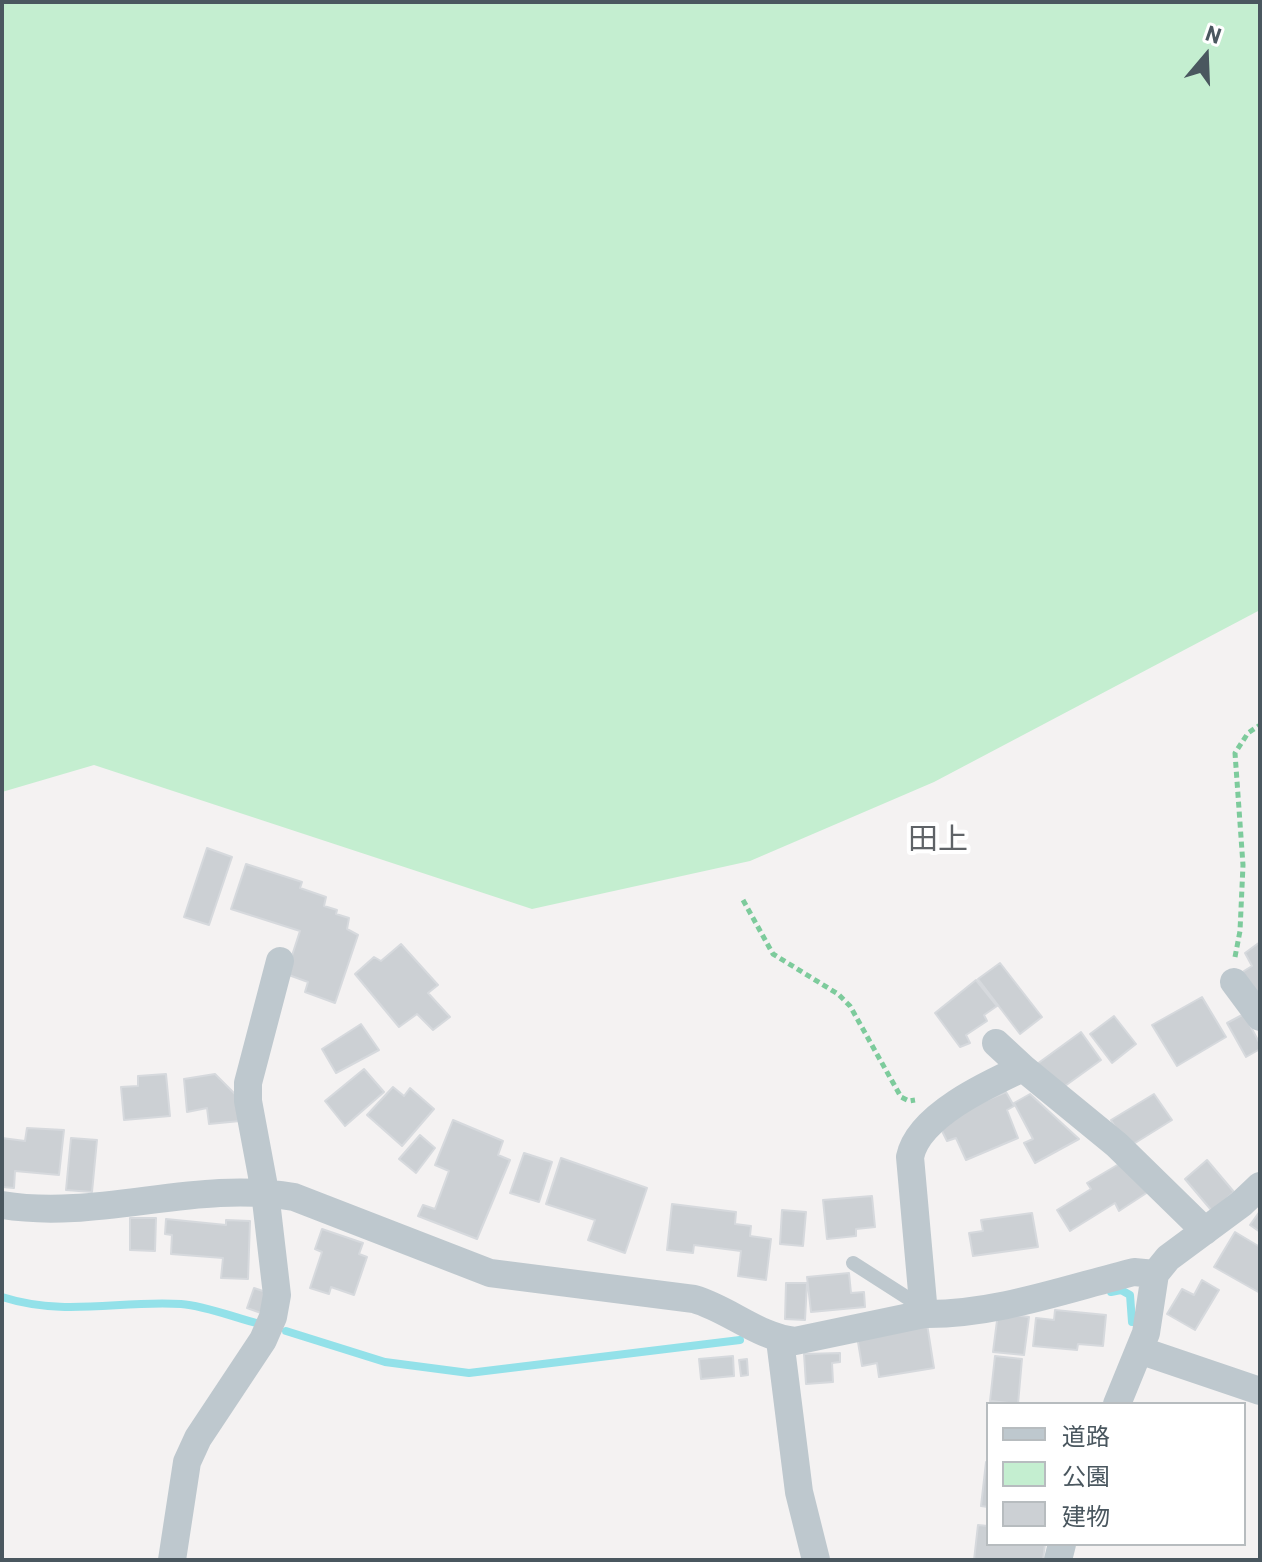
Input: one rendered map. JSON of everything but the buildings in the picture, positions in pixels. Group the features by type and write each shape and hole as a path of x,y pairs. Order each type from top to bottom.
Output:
{"street":[{"path":"172,1560 187,1462 198,1438 263,1340 273,1317 277,1295 265,1192 248,1101 248,1083 280,961"},
{"path":"1234,982 1260,1017"},
{"path":"996,1043 1117,1145 1205,1231"},
{"path":"924,1314 910,1157 912,1145 926,1128 960,1101 1023,1068"},
{"path":"1118,1402 1146,1333 1155,1274 1168,1258 1260,1186"},
{"path":"2,1205 97,1207 164,1197 265,1192 294,1197 490,1273 694,1299 711,1303 780,1340 795,1341 924,1314 946,1315 980,1310 1134,1272 1155,1274"},
{"path":"780,1340 799,1492 816,1560"},
{"path":"1139,1350 1260,1391"}],"lane":[{"path":"853,1263 917,1304 924,1314"}],"path":[{"path":"1234,982 1231,976 1240,931 1243,865 1235,753 1248,733 1260,725"},
{"path":"743,900 773,954 838,994 850,1006 901,1097 909,1101 946,1097 960,1101"}],"green space":[{"path":"2,2 1260,2 1260,610 934,782 750,861 532,909 94,765 2,792"}],"waterway":[{"path":"1111,1292 1121,1290 1130,1295 1132,1322"},
{"path":"2,1297 25,1303 70,1307 158,1303 191,1305 260,1324"},
{"path":"286,1331 385,1362 469,1373 740,1340"}],"district":[{"name":"田上","path":"938,839"}]}
